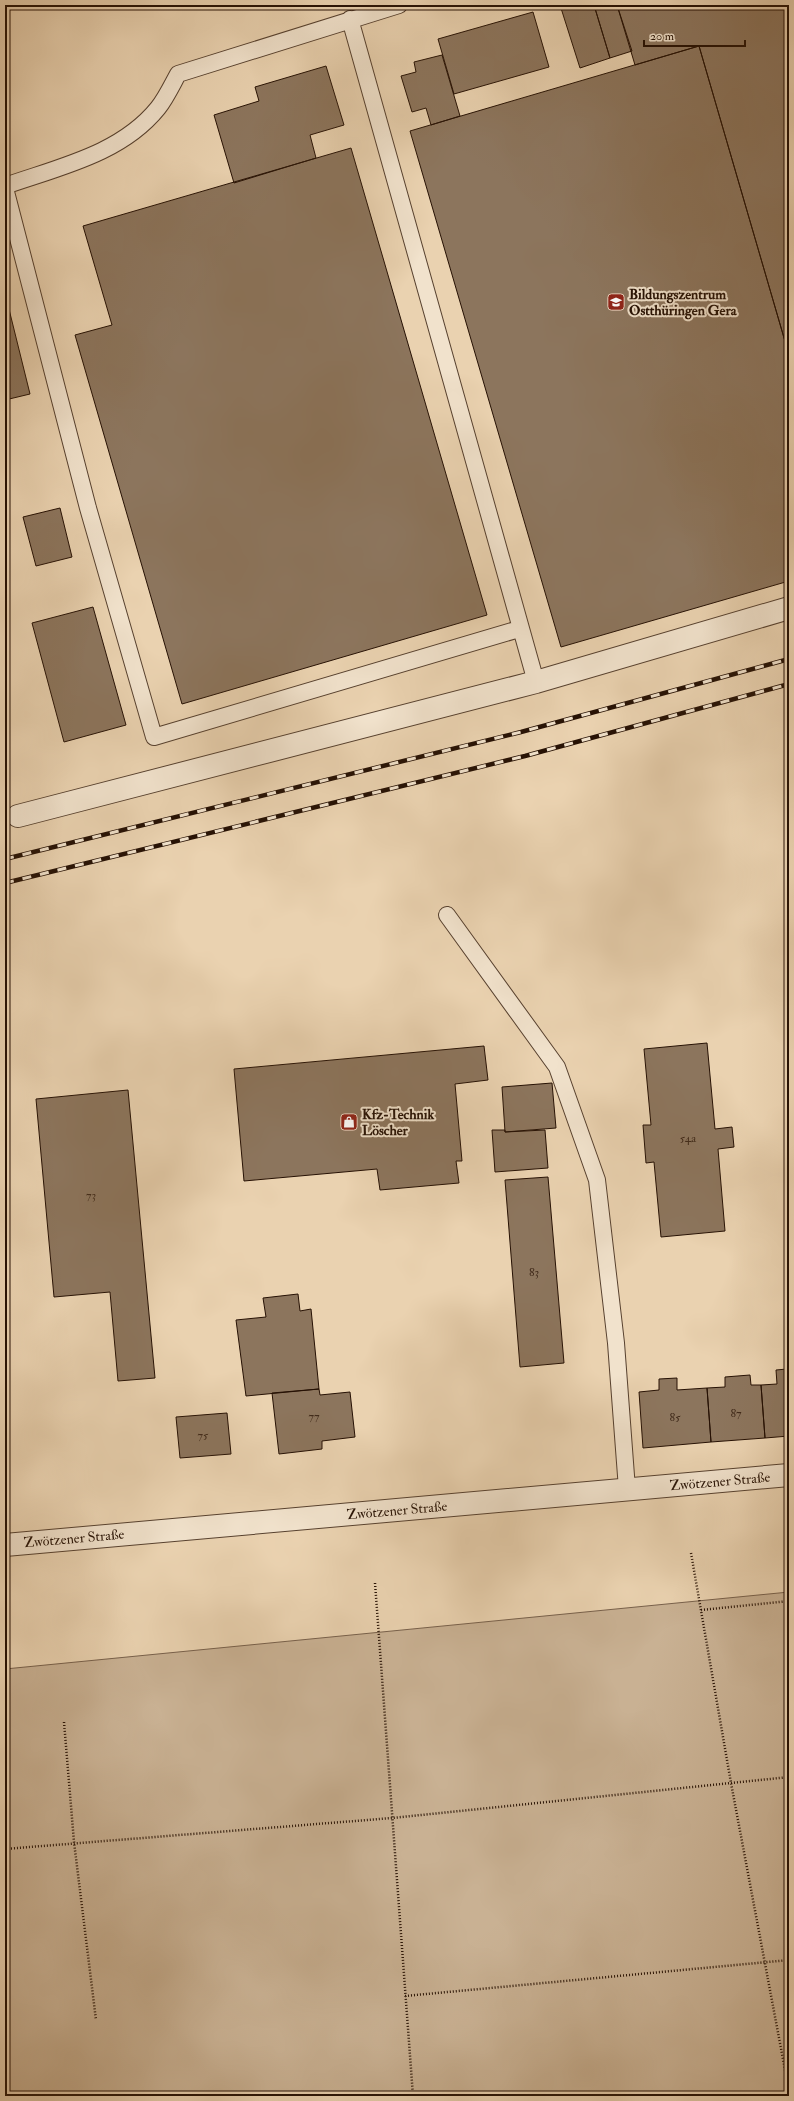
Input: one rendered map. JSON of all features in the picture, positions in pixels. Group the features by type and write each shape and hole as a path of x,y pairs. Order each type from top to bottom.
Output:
{"street":[{"path":"18,816 536,682 789,608"},
{"name":"Zwötzener Straße","path":"5,1545 789,1475"}],"lane":[{"path":"399,5 350,19 178,74 159,108 134,133 102,152 5,187 88,508 154,737 519,629"},
{"path":"350,19 519,629 536,682"},
{"path":"447,914 557,1067 597,1180 616,1343 627,1490"}],"path":[{"path":"691,1553 731,1783 789,2091"},
{"path":"375,1583 413,2096"},
{"path":"701,1610 789,1601"},
{"path":"64,1722 74,1842 96,2020"},
{"path":"5,1849 74,1842 392,1818 789,1777"},
{"path":"405,1996 789,1960"}],"shaded area":[{"path":"789,1592 789,2096 5,2096 5,1669"}],"building":[{"path":"560,5 594,5 610,58 580,68"},
{"path":"594,5 617,5 632,51 610,58"},
{"path":"617,5 789,5 789,355 699,46 635,65"},
{"path":"533,12 549,67 454,94 438,39"},
{"name":"Bildungszentrum Ostthüringen Gera","path":"699,46 789,355 789,581 561,647 410,131"},
{"path":"442,55 460,116 431,125 426,108 412,112 401,76 416,72 414,62"},
{"path":"326,66 344,125 310,135 316,158 234,183 214,115 259,101 255,87"},
{"path":"351,148 487,615 182,704 75,335 112,325 83,226"},
{"path":"5,293 30,394 5,400"},
{"path":"60,508 72,557 36,566 23,517"},
{"path":"93,607 126,725 64,742 32,623"},
{"path":"707,1043 715,1129 732,1127 734,1147 718,1149 725,1231 661,1237 654,1162 646,1163 643,1125 651,1125 644,1049"},
{"name":"Kfz-Technik Löscher","path":"484,1046 488,1080 455,1084 462,1161 456,1161 459,1183 380,1190 377,1169 244,1181 234,1069"},
{"path":"552,1083 556,1128 505,1132 502,1087"},
{"path":"128,1090 155,1378 118,1381 110,1292 54,1297 36,1099"},
{"path":"492,1130 505,1130 505,1132 545,1130 548,1168 495,1172"},
{"path":"548,1177 564,1363 520,1367 505,1180"},
{"path":"298,1294 300,1311 311,1309 319,1389 246,1396 236,1320 266,1317 263,1298"},
{"path":"787,1369 789,1382 789,1436 765,1438 761,1385 777,1384 776,1370"},
{"path":"750,1375 751,1385 761,1385 765,1438 711,1442 707,1388 725,1387 725,1377"},
{"path":"677,1378 677,1390 707,1388 711,1442 643,1448 639,1392 659,1390 659,1379"},
{"path":"319,1389 320,1395 350,1392 355,1437 322,1441 322,1449 279,1454 272,1393"},
{"path":"227,1413 231,1454 180,1458 176,1417"}],"railway":[{"path":"5,859 521,732 789,659"},
{"path":"5,883 525,756 789,684"}],"place":[{"name":"Bildungszentrum Ostthüringen Gera","path":"616,302"},
{"name":"Kfz-Technik Löscher","path":"349,1122"}]}
